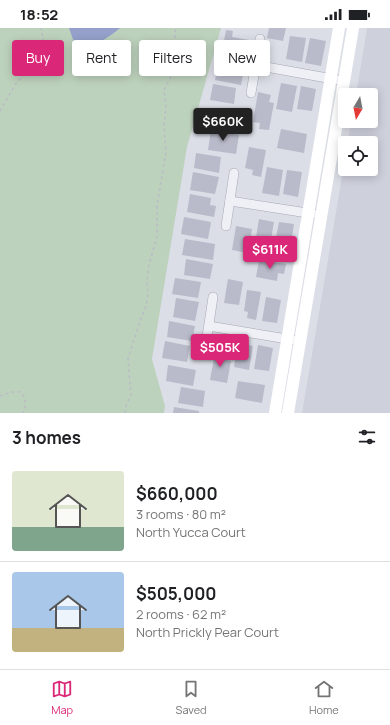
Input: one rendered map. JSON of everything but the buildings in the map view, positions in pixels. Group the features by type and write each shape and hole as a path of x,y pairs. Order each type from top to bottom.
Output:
{"street":[{"path":"274,413 339,28"},
{"path":"288,413 353,28"},
{"path":"270,68 344,81"},
{"path":"251,93 253,76"},
{"path":"226,226 234,173"},
{"path":"230,201 321,216"},
{"path":"205,350 213,297"},
{"path":"208,326 300,342"}],"path":[{"path":"0,111 17,82 33,68 41,57 44,44 41,28"},
{"path":"125,413 126,406 131,395 128,359 146,306 148,295 147,281 157,236 157,206 166,152 164,127 166,106 164,90 173,73 175,62 175,28"},
{"path":"0,396 12,392 20,392 25,398 23,413"}],"shaded area":[{"path":"367,28 390,28 390,413 302,413 342,176 378,176 378,136 349,136 350,128 378,128 378,88 357,88"}],"green space":[{"path":"0,28 221,28 218,40 214,40 214,52 187,147 152,359 165,406 164,413 0,413"}],"water":[{"path":"69,28 120,28 103,40 73,40"}]}
